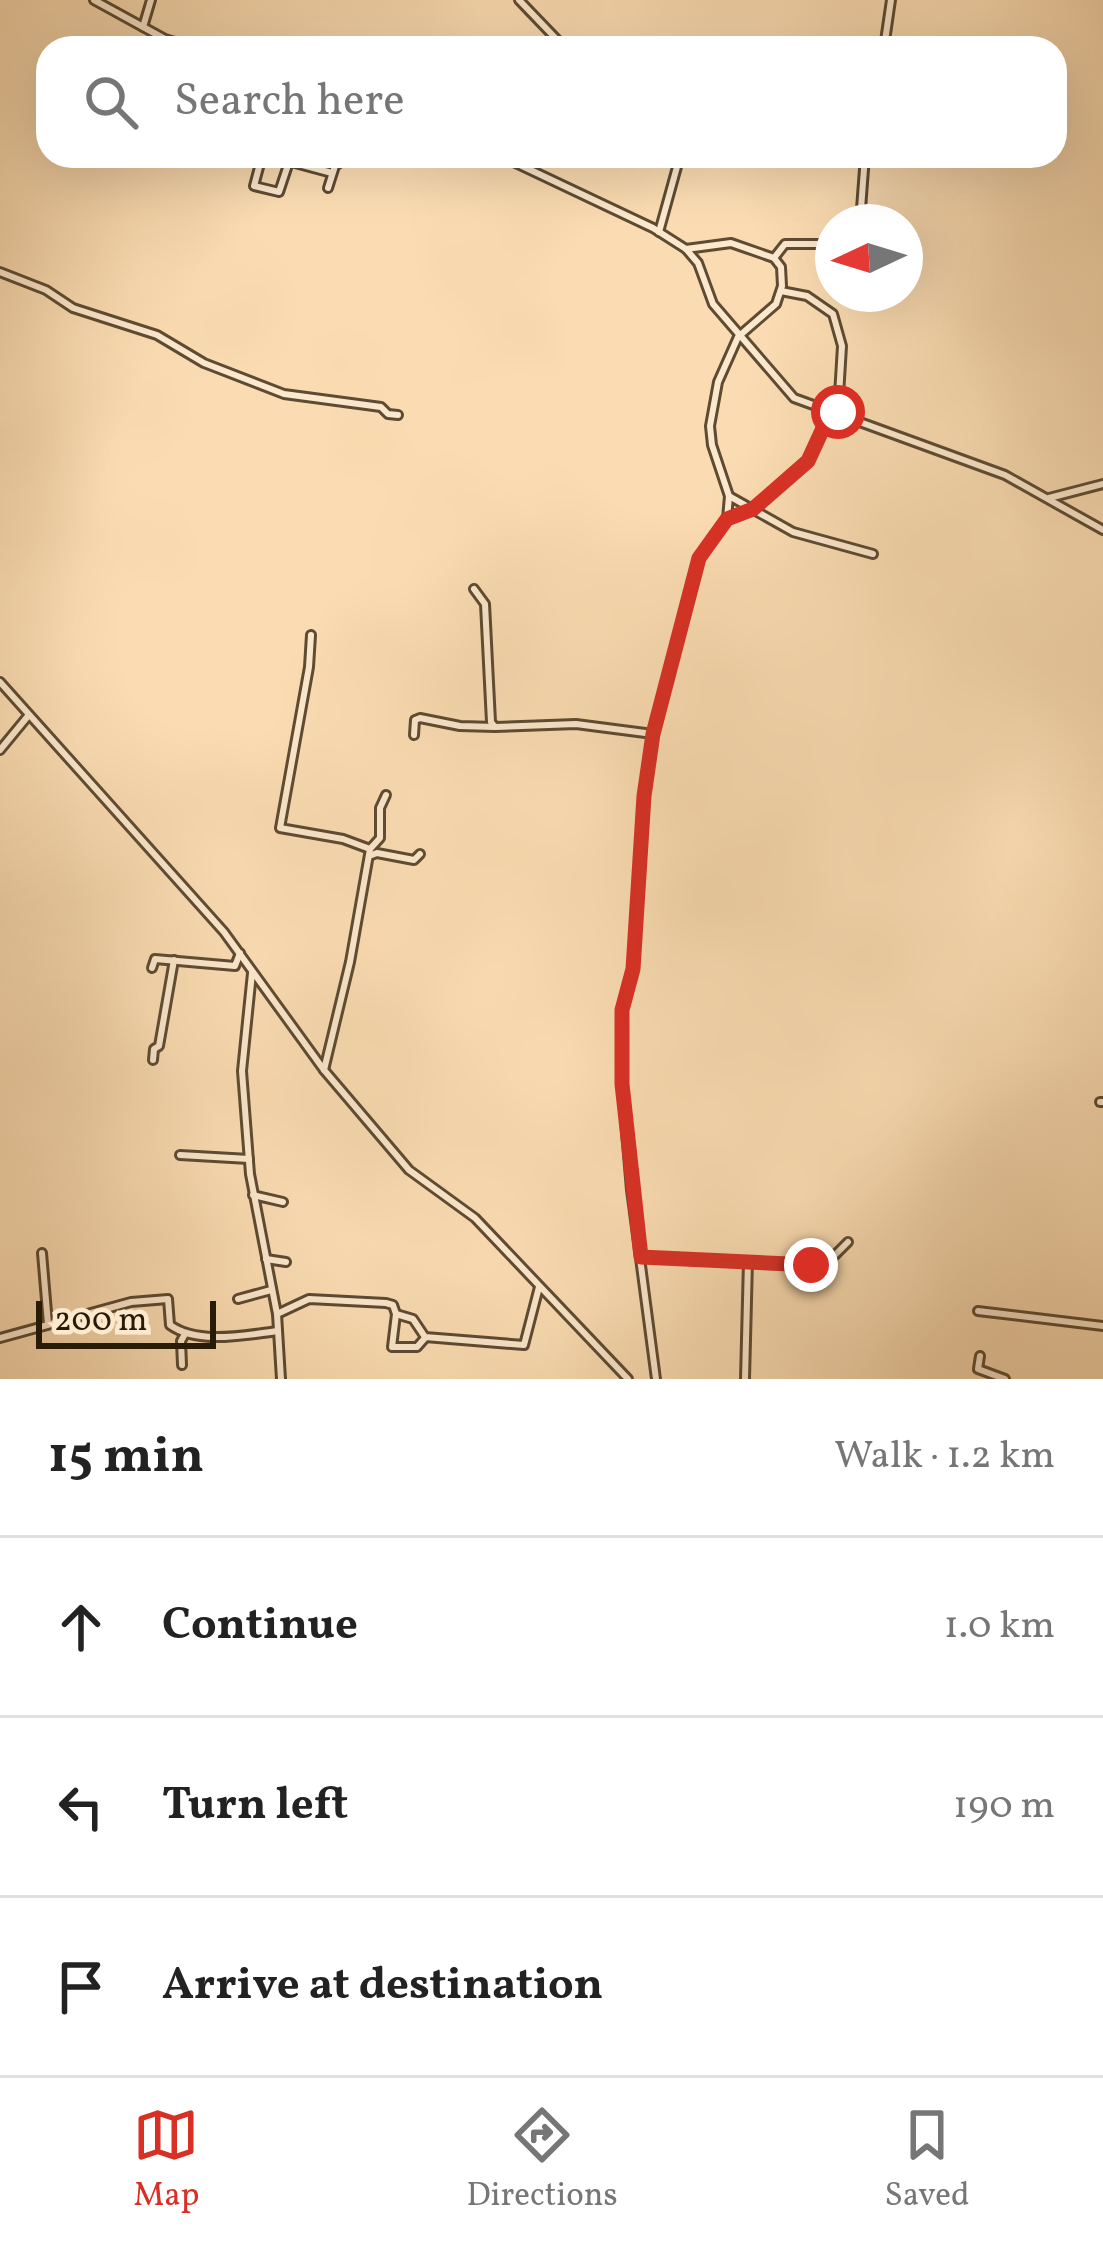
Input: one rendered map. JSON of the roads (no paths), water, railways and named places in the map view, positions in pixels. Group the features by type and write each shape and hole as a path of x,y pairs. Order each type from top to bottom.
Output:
{"street":[{"path":"94,0 165,36"},
{"path":"143,27 152,0"},
{"path":"519,0 554,36"},
{"path":"886,36 891,0"},
{"path":"261,168 254,185 280,192 287,168"},
{"path":"312,168 332,173"},
{"path":"328,188 335,168"},
{"path":"526,168 686,249 698,263 713,304 794,398 927,449 973,461 1103,530"},
{"path":"659,232 677,168"},
{"path":"862,204 865,168"},
{"path":"656,1379 622,1084 622,1010 633,969 644,796 653,734 699,558 727,519 729,496 710,426 718,382 738,337 776,304 781,267 774,258 731,243 686,249"},
{"path":"774,258 785,244 815,244"},
{"path":"0,272 46,290 73,308 157,335 192,357 284,394 381,407 398,416"},
{"path":"727,519 753,509 808,461 835,411 842,346 833,314 807,296 780,291"},
{"path":"1048,498 1103,484"},
{"path":"729,496 793,532 873,554"},
{"path":"474,589 485,604 495,727"},
{"path":"311,635 280,828 343,839 370,853 414,860 420,854"},
{"path":"0,682 196,900 324,1070 410,1170 475,1218 628,1379"},
{"path":"0,750 28,716"},
{"path":"414,735 415,720 420,718 495,727 576,724 653,734"},
{"path":"324,1070 370,853 380,838 380,808 386,795"},
{"path":"152,968 154,959 236,966 239,953"},
{"path":"153,1060 174,960"},
{"path":"252,971 242,1071 253,1195 278,1314 281,1379"},
{"path":"180,1155 249,1159"},
{"path":"253,1195 283,1202"},
{"path":"641,1257 825,1265 848,1242"},
{"path":"41,1253 48,1324"},
{"path":"266,1259 286,1262"},
{"path":"745,1379 748,1261"},
{"path":"425,1337 524,1345 540,1286"},
{"path":"238,1300 271,1290"},
{"path":"0,1338 131,1302 168,1299 170,1325 184,1334 278,1331"},
{"path":"278,1314 309,1299 386,1303 393,1305 396,1314 392,1347 416,1347 425,1337"},
{"path":"978,1312 1103,1326"},
{"path":"396,1314 413,1319 425,1337"},
{"path":"182,1365 184,1334"},
{"path":"980,1356 978,1369 1005,1379"}]}
